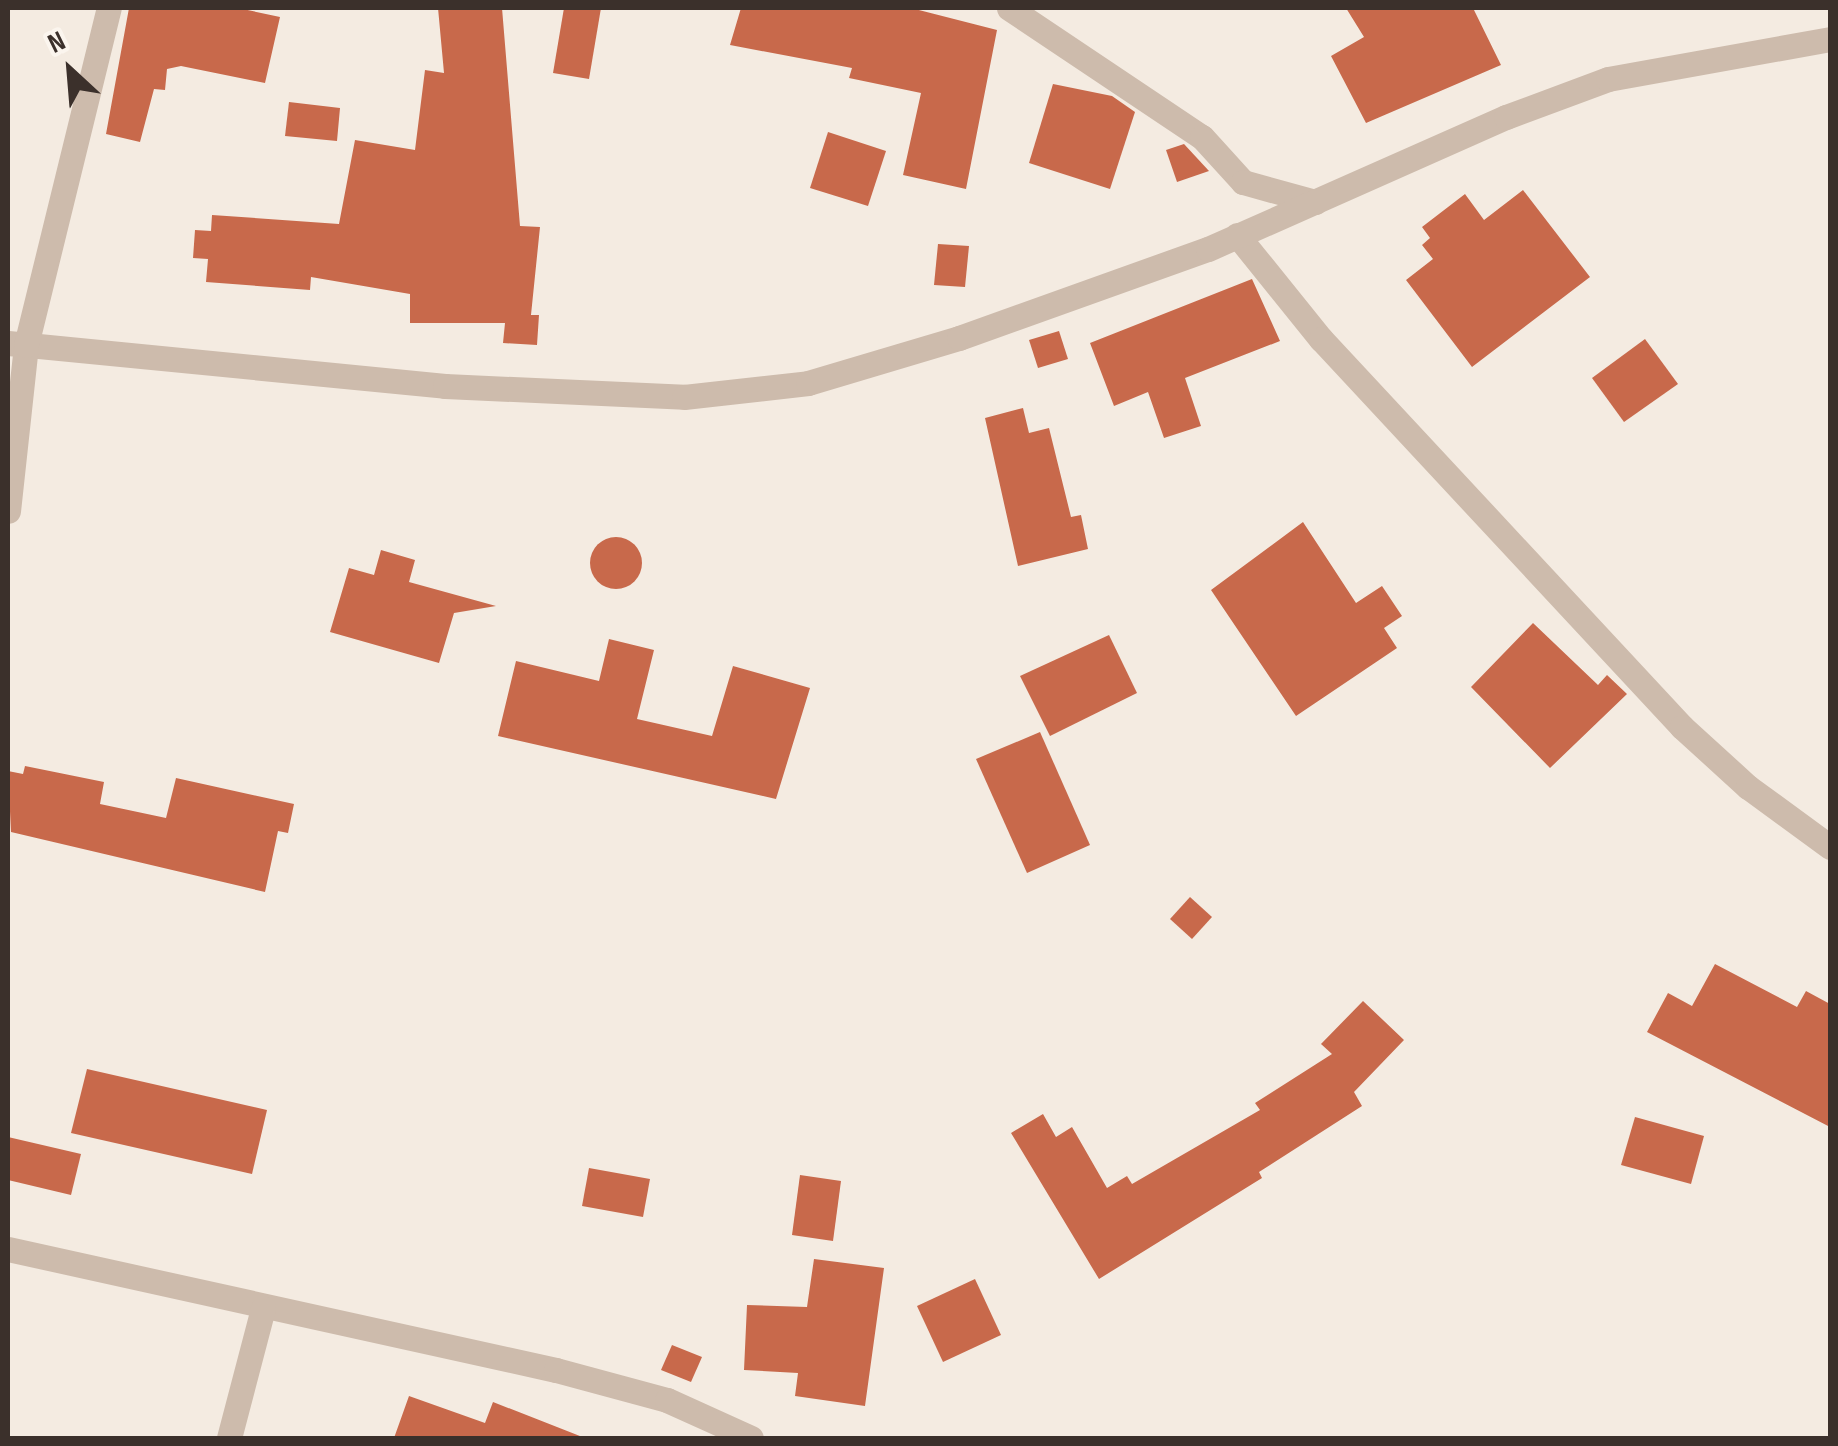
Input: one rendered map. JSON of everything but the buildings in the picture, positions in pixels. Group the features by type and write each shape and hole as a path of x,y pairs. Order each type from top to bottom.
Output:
{"street":[{"path":"8,511 17,344 109,8"},
{"path":"1009,8 1202,137 1242,182 1315,202"},
{"path":"17,344 445,386 684,397 827,377 960,338 1237,235 1608,80 1830,40"},
{"path":"1237,235 1321,339 1682,727 1748,787 1830,847"},
{"path":"8,1250 648,1395 751,1438"},
{"path":"229,1438 263,1308"}]}
